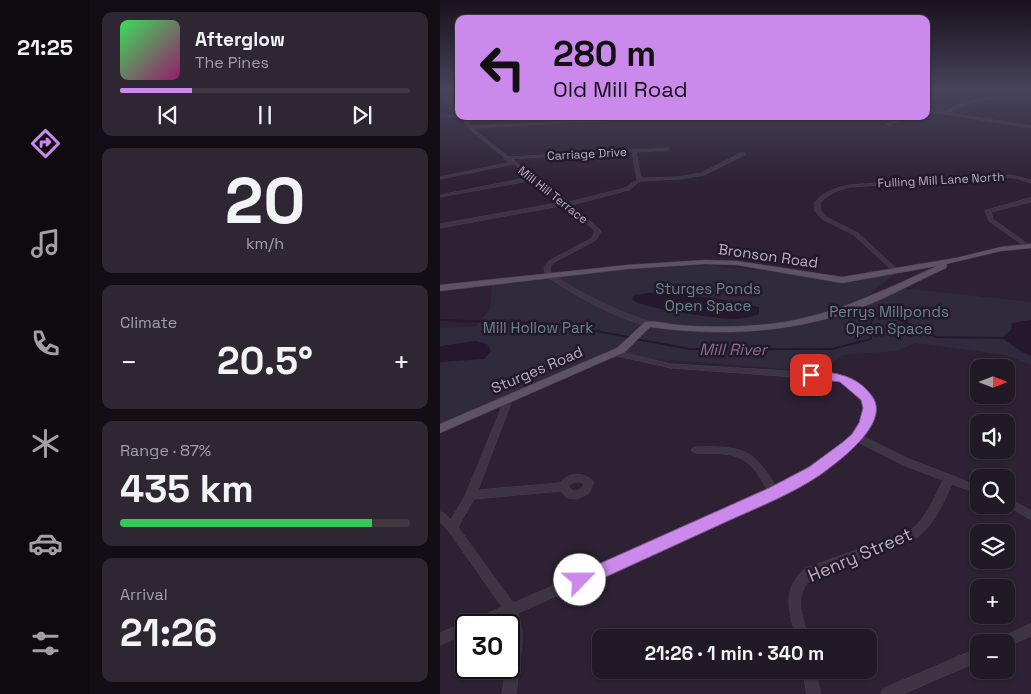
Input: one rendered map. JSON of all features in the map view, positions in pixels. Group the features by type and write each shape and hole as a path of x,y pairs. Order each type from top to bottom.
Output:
{"main road":[{"name":"Bronson Road","path":"440,288 548,275 705,262 737,263 842,280 956,260 1000,249 1029,246"},
{"path":"645,328 756,328 807,322 844,310 956,260"},
{"name":"Sturges Road","path":"440,429 618,351 645,328"}],"street":[{"name":"Mill Hill Terrace","path":"465,122 506,158 568,204 590,223 598,234 590,241 551,262 547,268 548,275"},
{"path":"470,127 561,122"},
{"path":"888,124 892,122"},
{"path":"999,122 1031,127"},
{"name":"Carriage Drive","path":"506,158 667,149"},
{"path":"634,152 639,180"},
{"path":"440,226 568,204 627,189 639,180 679,178 702,174 743,154"},
{"path":"440,178 513,163"},
{"name":"Fulling Mill Lane North","path":"896,270 864,241 824,218 818,211 817,203 821,197 832,190 850,186 998,176 1016,177 1031,182"},
{"path":"440,196 535,178"},
{"name":"Fulling Mill Lane North","path":"1029,246 991,220 988,211 1031,200"},
{"path":"548,275 562,285 645,328"},
{"path":"501,614 614,566 775,493 814,471 857,437 865,424 869,402 862,391 840,377 671,366 618,351"},
{"path":"452,527 470,495 508,398"},
{"path":"857,437 906,462 970,487"},
{"path":"696,450 732,452 748,456 759,466 775,493"},
{"name":"Henry Street","path":"800,629 794,592 800,580 810,572 914,534 931,517 949,479"},
{"path":"470,495 563,487"},
{"path":"1015,506 1031,516"},
{"path":"440,516 452,527 511,610 516,631 516,645 509,694"},
{"path":"1015,637 1031,630"},
{"path":"440,640 455,633"},
{"path":"888,694 970,658"},
{"path":"811,679 814,694"}],"green space":[{"path":"709,265 842,279 896,273 869,295 891,287 1031,302 1031,365 1006,355 915,343 897,351 842,355 823,372 670,360 620,358 588,360 440,427 440,328 477,326 490,309 492,283 608,270"}],"shaded area":[{"path":"649,293 718,299 745,304 759,307 759,314 735,319 710,317 649,306 632,299 635,295"},
{"path":"1031,320 1031,356 1002,338 1011,330 1012,323"},
{"path":"476,341 487,344 491,351 484,359 440,362 440,346"}],"waterway":[{"name":"Mill River","path":"636,339 690,349 832,349 871,339 870,325 874,316 887,314 936,337 1003,338"},
{"name":"Mill River","path":"440,320 556,324 629,337"}],"route":[{"path":"580,580 775,493 814,471 848,445 857,437 865,424 870,408 867,398 862,391 844,379 834,376 811,375"}],"park label":[{"name":"Sturges Ponds Open Space","path":"708,298"},
{"name":"Perrys Millponds Open Space","path":"889,320"},
{"name":"Mill Hollow Park","path":"538,328"}]}
